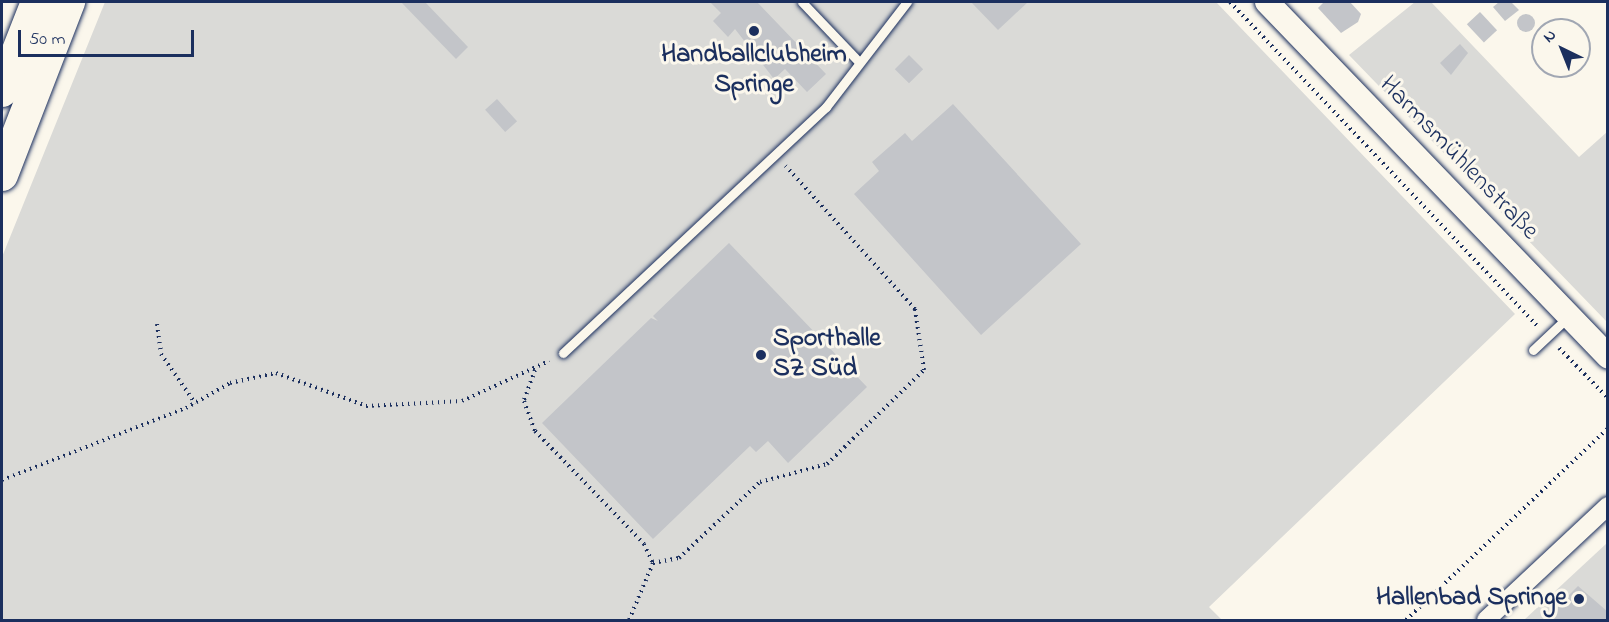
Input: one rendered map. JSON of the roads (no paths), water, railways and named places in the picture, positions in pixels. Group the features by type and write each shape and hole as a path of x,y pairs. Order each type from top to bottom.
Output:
{"highway":[{"path":"2,91 37,2"},
{"path":"2,175 69,2"}],"street":[{"name":"Harmsmühlenstraße","path":"1267,2 1608,356"},
{"path":"1485,621 1608,506"}],"lane":[{"path":"802,2 859,62"},
{"path":"563,353 774,153 826,107 907,2"},
{"path":"1533,350 1569,316"}],"place":[{"name":"Handballclubheim Springe","path":"754,31"},
{"name":"Sporthalle SZ Süd","path":"761,355"},
{"name":"Hallenbad Springe","path":"1579,599"}]}
